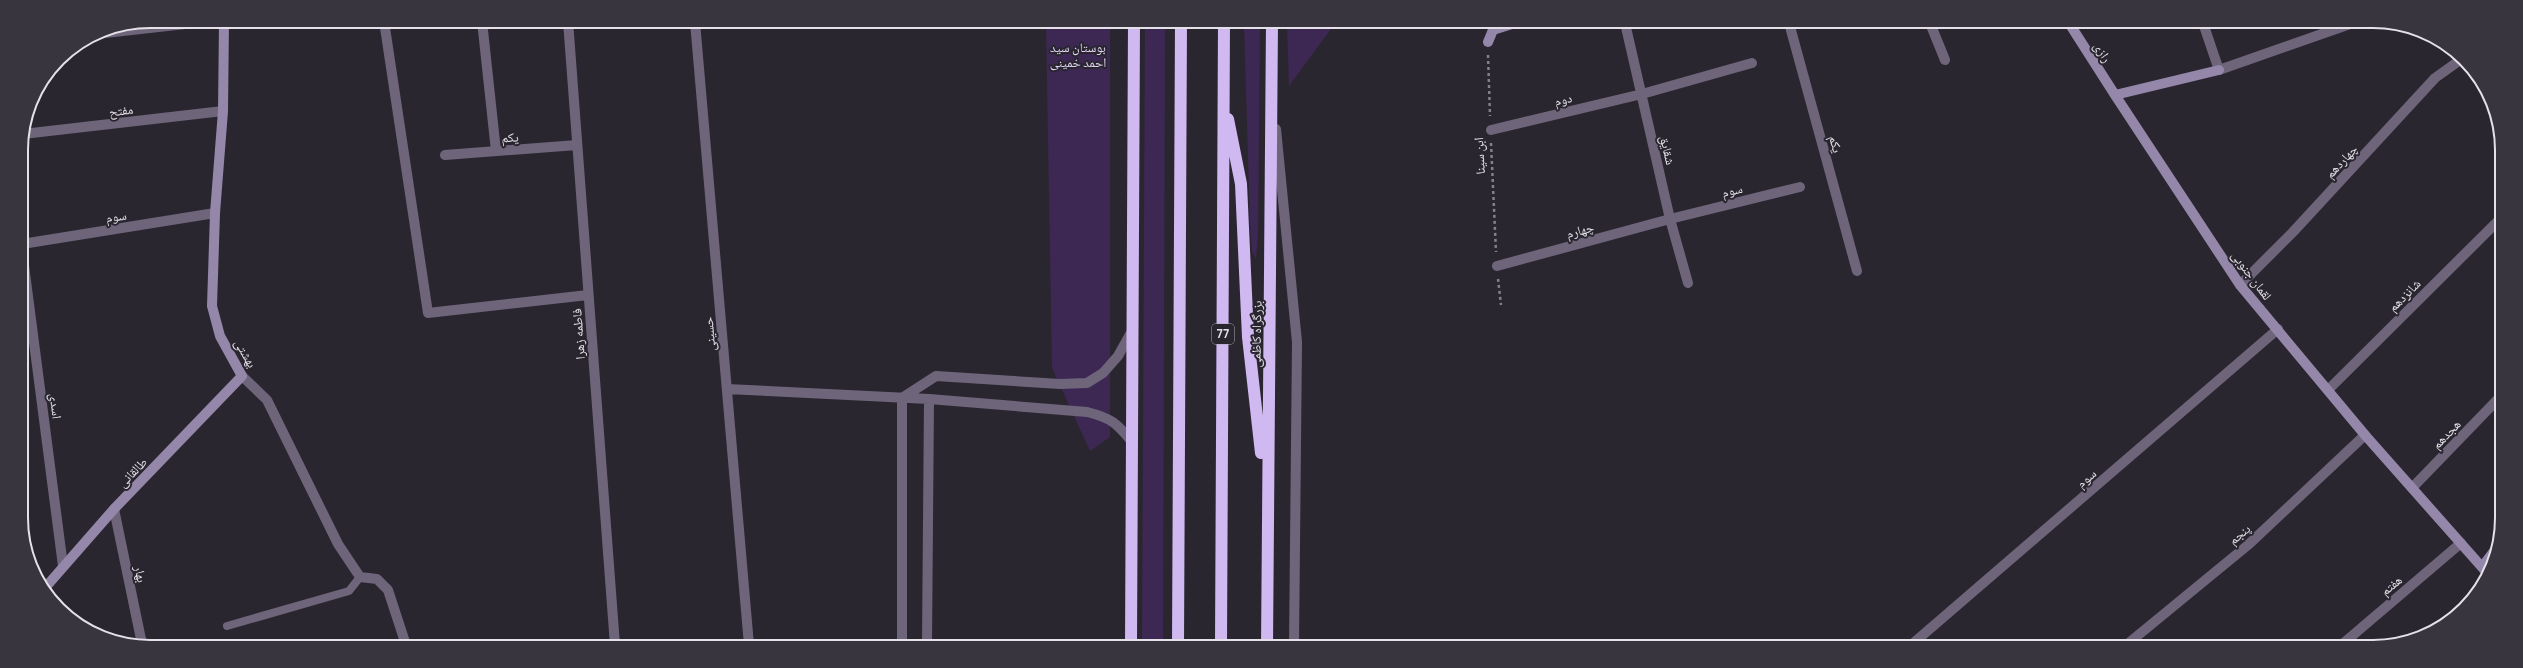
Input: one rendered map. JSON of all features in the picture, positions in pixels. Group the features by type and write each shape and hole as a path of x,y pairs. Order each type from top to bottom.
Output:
{"highway":[{"path":"1131,640 1134,28"},
{"path":"1178,640 1181,28"},
{"name":"77","path":"1221,640 1224,28"},
{"name":"بزرگراه کاظمی","path":"1267,640 1267,498 1272,234 1272,28"},
{"path":"1223,92 1241,184 1248,337 1267,498"}],"street":[{"path":"123,31 150,28"},
{"name":"بهشتی","path":"224,28 223,111 215,213 212,306 220,336 242,376 267,400 338,544 360,577"},
{"path":"385,28 428,313 588,295"},
{"path":"483,28 496,151"},
{"name":"فاطمه زهرا","path":"568,28 615,640"},
{"name":"حسینی","path":"696,28 749,640"},
{"path":"1488,42 1494,30 1499,28"},
{"name":"شقایق","path":"1626,28 1670,219 1688,283"},
{"name":"یکم","path":"1791,28 1857,271"},
{"path":"1932,28 1945,60"},
{"name":"رازی","path":"2073,28 2115,95"},
{"path":"2205,28 2218,70"},
{"path":"2115,95 2218,70 2341,28"},
{"name":"چهاردهم","path":"2240,285 2293,232 2435,78 2457,62"},
{"path":"1642,94 1752,63"},
{"path":"1272,86 1296,342 1294,640"},
{"name":"دوم","path":"1491,130 1642,94"},
{"name":"لقمان جنوبی","path":"2115,95 2240,285 2365,435 2484,569"},
{"name":"مفتح","path":"29,133 223,111"},
{"name":"یکم","path":"445,156 577,145"},
{"name":"سوم","path":"1670,219 1800,187"},
{"name":"سوم","path":"28,243 215,213"},
{"name":"چهارم","path":"1497,266 1670,219"},
{"name":"شانزدهم","path":"2328,390 2495,224"},
{"name":"اسدی","path":"28,296 63,566"},
{"name":"سوم","path":"1917,640 2278,329"},
{"path":"902,398 936,376 1060,384 1086,383 1103,373 1118,356 1132,331"},
{"name":"طالقانی","path":"48,584 114,508 242,376"},
{"path":"727,389 902,398 1088,412 1106,417 1112,421 1132,442"},
{"path":"902,398 902,640"},
{"path":"927,640 929,400"},
{"name":"هجدهم","path":"2412,488 2495,403"},
{"name":"پنجم","path":"2132,640 2248,545 2365,435"},
{"name":"بهار","path":"114,508 141,640"},
{"name":"هفتم","path":"2347,640 2461,543"},
{"path":"360,577 377,579 388,590 404,640"}],"lane":[{"path":"227,626 349,591 360,577"}],"path":[{"name":"ابن سینا","path":"1488,42 1497,266 1501,305"}],"green space":[{"name":"بوستان سید احمد خمینی","path":"1046,28 1110,28 1110,437 1090,451 1052,368"},
{"path":"1145,28 1165,28 1163,640 1142,640"},
{"path":"1244,28 1260,28 1258,232 1256,259 1252,251"},
{"path":"1287,28 1332,28 1289,86"}]}
